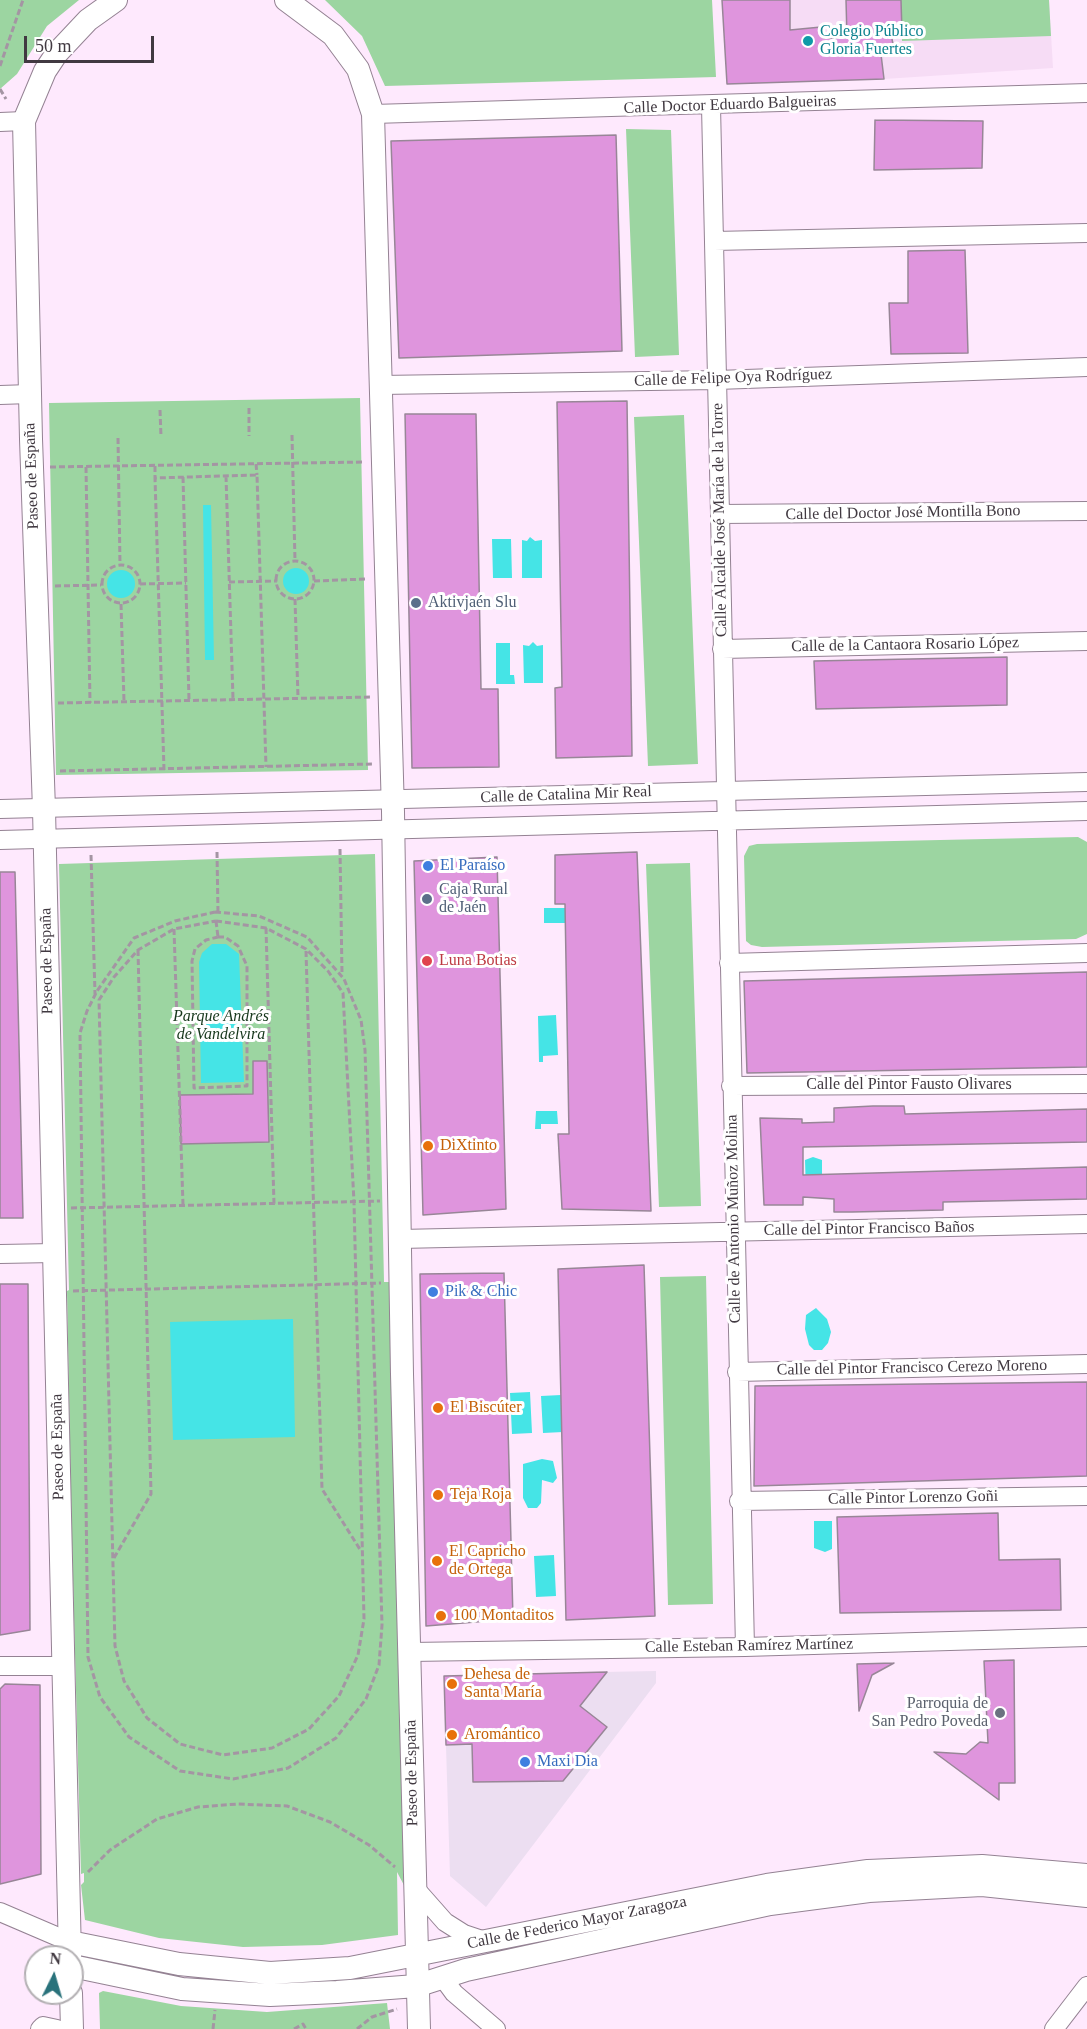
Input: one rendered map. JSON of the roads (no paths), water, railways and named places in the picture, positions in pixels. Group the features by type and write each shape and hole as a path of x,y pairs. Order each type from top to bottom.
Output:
{"main road":[{"name":"Paseo de España","path":"70,1945 45,838 30,394 24,121 45,71 57,53 88,20 116,0"},
{"name":"Paseo de España","path":"286,0 333,35 358,69 373,114 394,829 400,1239 410,1652 408,1880 416,1955 419,2029"},
{"name":"Calle de Federico Mayor Zaragoza","path":"84,1951 270,1973 351,1968 767,1885 868,1871 982,1866 1087,1875"},
{"name":"Calle de Federico Mayor Zaragoza","path":"84,1969 182,1989 270,1995 416,1986 466,1971 770,1904 869,1891 982,1886 1087,1896"},
{"path":"71,2005 72,2029"}],"street":[{"name":"Calle Doctor Eduardo Balgueiras","path":"373,114 711,106 1087,93"},
{"name":"Calle Alcalde José María de la Torre","path":"711,106 725,791"},
{"path":"0,122 24,121"},
{"path":"714,241 1087,233"},
{"name":"Calle de Felipe Oya Rodríguez","path":"380,385 717,380 1087,367"},
{"path":"0,395 30,394"},
{"name":"Calle del Doctor José Montilla Bono","path":"720,514 1087,511"},
{"name":"Calle de la Cantaora Rosario López","path":"722,649 1087,641"},
{"name":"Calle de Catalina Mir Real","path":"0,809 1087,782"},
{"name":"Calle de Antonio Muñoz Molina","path":"725,791 745,1647"},
{"name":"Calle de Catalina Mir Real","path":"0,840 1087,811"},
{"path":"729,963 1087,953"},
{"name":"Calle del Pintor Fausto Olivares","path":"731,1086 1087,1084"},
{"name":"Calle del Pintor Francisco Baños","path":"400,1239 1087,1224"},
{"path":"0,1254 54,1253"},
{"name":"Calle del Pintor Francisco Cerezo Moreno","path":"737,1372 1087,1364"},
{"name":"Calle Pintor Lorenzo Goñi","path":"740,1501 1087,1496"},
{"name":"Calle Esteban Ramírez Martínez","path":"410,1652 745,1647 1087,1637"},
{"path":"0,1666 64,1666"},
{"path":"408,1880 445,1922 464,1934 485,1941"},
{"path":"0,1912 62,1945"},
{"path":"443,1978 454,1993 496,2029"},
{"path":"1054,2029 1087,1986"},
{"path":"40,2029 43,2026 57,2029"}],"water":[{"path":"203,505 211,505 214,660 205,660"},
{"path":"530,537 535,541 542,540 542,578 522,578 522,540 527,541"},
{"path":"492,539 511,539 512,578 493,578"},
{"path":"296,568 305,572 309,581 305,590 296,594 287,590 283,581 287,572"},
{"path":"121,570 131,574 135,584 131,594 121,598 111,594 107,584 111,574"},
{"path":"533,642 537,646 543,645 543,683 524,683 523,645 529,646"},
{"path":"496,643 510,643 510,675 514,675 515,684 496,684"},
{"path":"544,908 569,908 570,923 544,923"},
{"path":"212,944 226,944 239,954 244,1082 201,1083 199,962 202,953"},
{"path":"556,1015 558,1055 543,1056 543,1062 539,1062 538,1016"},
{"path":"536,1111 557,1111 558,1124 541,1124 541,1129 535,1129"},
{"path":"813,1157 822,1160 822,1192 806,1192 805,1160"},
{"path":"816,1308 827,1319 831,1332 828,1343 822,1350 814,1350 809,1345 805,1329 806,1315"},
{"path":"293,1319 295,1437 173,1440 170,1322"},
{"path":"530,1392 532,1433 512,1434 510,1393"},
{"path":"561,1395 563,1432 543,1433 541,1396"},
{"path":"542,1459 553,1461 557,1478 553,1483 542,1480 541,1503 537,1508 528,1508 523,1498 523,1464"},
{"path":"814,1521 832,1521 832,1549 825,1552 814,1548"},
{"path":"554,1555 556,1596 536,1597 534,1556"}],"place":[{"name":"Colegio Público Gloria Fuertes","path":"808,41"},
{"name":"Aktivjaén Slu","path":"416,603"},
{"name":"El Paraíso","path":"428,866"},
{"name":"Caja Rural de Jaén","path":"427,899"},
{"name":"Luna Botias","path":"427,961"},
{"name":"DiXtinto","path":"428,1146"},
{"name":"Pik & Chic","path":"433,1292"},
{"name":"El Biscúter","path":"438,1408"},
{"name":"Teja Roja","path":"438,1495"},
{"name":"El Capricho de Ortega","path":"437,1561"},
{"name":"100 Montaditos","path":"441,1616"},
{"name":"Dehesa de Santa María","path":"452,1684"},
{"name":"Parroquia de San Pedro Poveda","path":"1000,1713"},
{"name":"Aromántico","path":"452,1735"},
{"name":"Maxi Dia","path":"525,1762"}],"park label":[{"name":"Parque Andrés de Vandelvira","path":"221,1026"}]}
